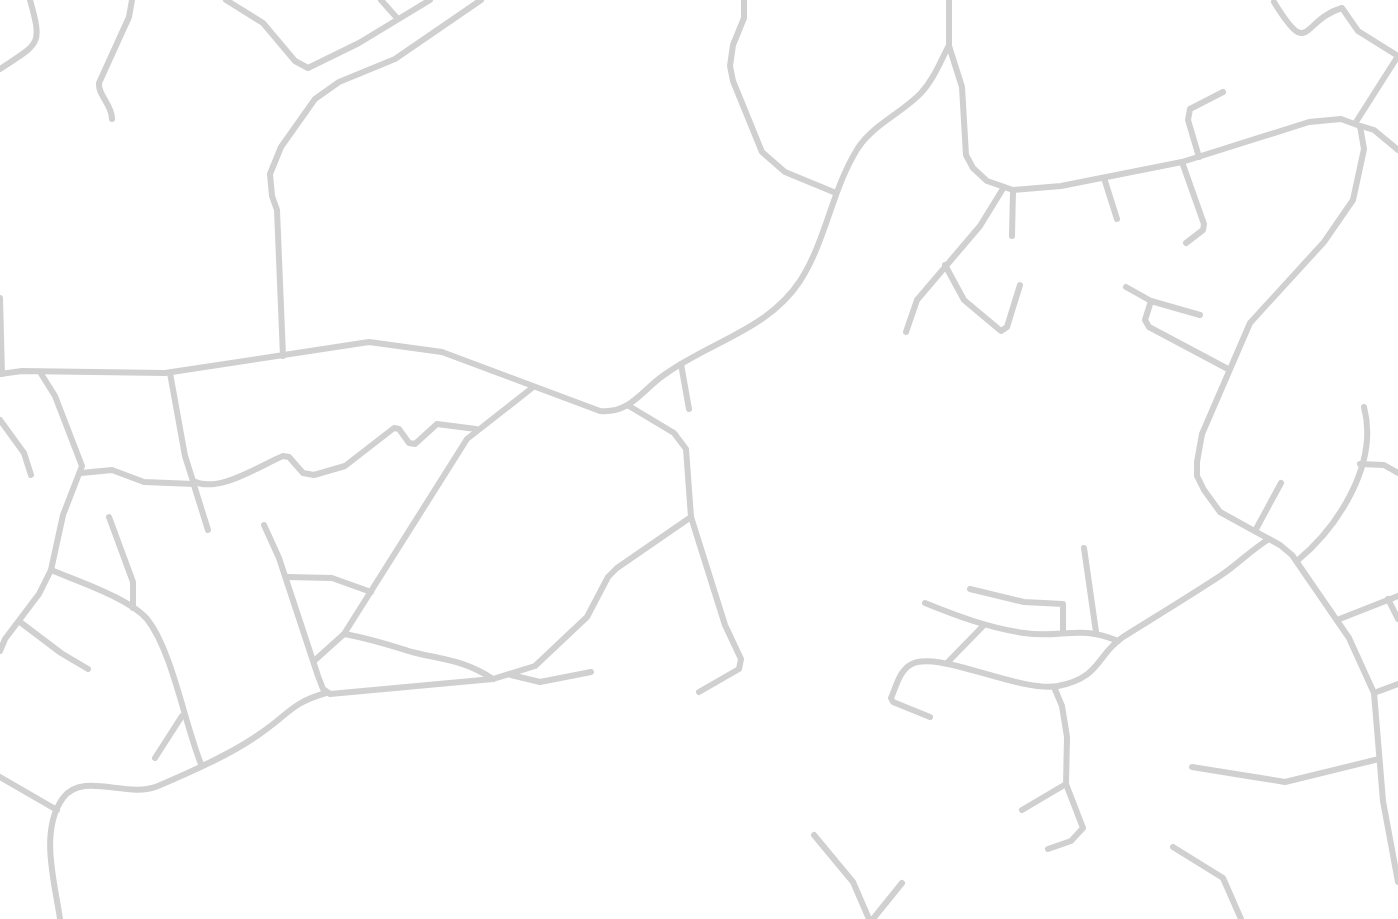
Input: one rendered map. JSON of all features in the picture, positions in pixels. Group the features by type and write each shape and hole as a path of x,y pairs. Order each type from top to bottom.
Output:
{"street":[{"path":"0,69 37,40 39,32 30,0"},
{"path":"112,119 112,109 100,92 100,83 129,17 132,0"},
{"path":"226,0 263,23 295,61 308,68 430,0"},
{"path":"381,0 397,18"},
{"path":"284,356 278,210 270,174 281,146 314,98 324,90 395,59 481,0"},
{"path":"744,0 744,18 730,66 762,152 785,172 836,193"},
{"path":"949,0 949,46 962,87 966,155 987,181 1009,188 1104,178 1182,162 1309,122 1341,118 1374,130 1398,150"},
{"path":"1274,2 1291,30 1299,34 1342,8 1358,31 1398,56 1358,124 1364,149 1353,200 1314,255 1258,312 1228,369 1202,434 1198,476 1220,512 1268,539 1298,562 1358,655 1374,694 1390,852 1398,882"},
{"path":"0,298 1,374 170,372 346,343 442,352 532,388 610,412 629,406 682,364 750,329 789,296 808,267 836,193 859,148 887,118 918,95 949,46"},
{"path":"1199,157 1188,120 1190,109 1223,92"},
{"path":"1182,162 1204,224 1203,230 1186,243"},
{"path":"1104,178 1118,219"},
{"path":"1009,188 1012,236"},
{"path":"906,332 917,300 1009,188"},
{"path":"944,265 964,300 1000,331 1007,326 1020,285"},
{"path":"1126,287 1151,300 1200,315"},
{"path":"1151,300 1146,320 1149,327 1228,369"},
{"path":"682,364 689,408"},
{"path":"0,652 2,638 20,622 50,570 63,516 82,466 55,396 39,371"},
{"path":"170,372 185,456 208,530"},
{"path":"314,660 344,634 453,458 476,429 532,388"},
{"path":"629,406 674,433 686,449 691,517 725,625 742,664 698,692"},
{"path":"1298,562 1337,520 1367,436 1364,407"},
{"path":"0,420 24,453 31,475"},
{"path":"80,473 112,470 144,482 216,484 283,456 303,473 314,475 344,466 394,428 415,444 437,424 476,429"},
{"path":"1360,464 1384,465 1398,473"},
{"path":"1254,532 1281,483"},
{"path":"109,517 133,582 134,608"},
{"path":"60,919 52,821 72,790 88,785 141,791 259,735 302,700 327,693 493,679 540,663 588,617 608,577 617,568 691,517"},
{"path":"264,525 327,693"},
{"path":"930,717 891,698 910,664 947,663 1022,686 1054,686 1089,674 1118,641 1225,574 1268,539"},
{"path":"1084,548 1096,632"},
{"path":"50,570 134,608 147,619 174,675 201,764"},
{"path":"286,577 332,578 370,592"},
{"path":"970,589 1024,602 1063,604 1063,632"},
{"path":"1337,620 1398,596"},
{"path":"1388,600 1398,619"},
{"path":"925,603 972,623 1024,633 1096,632 1118,641"},
{"path":"20,622 61,654 88,668"},
{"path":"947,663 985,624"},
{"path":"344,634 462,661 493,679"},
{"path":"510,674 540,682 592,672"},
{"path":"1374,694 1398,684"},
{"path":"1048,849 1071,842 1083,828 1066,784 1067,737 1054,686"},
{"path":"155,758 183,715"},
{"path":"1192,767 1285,782 1379,759"},
{"path":"0,778 57,810"},
{"path":"1022,810 1066,784"},
{"path":"814,835 853,882 871,919 902,883"},
{"path":"1172,847 1223,878 1240,919"}]}
